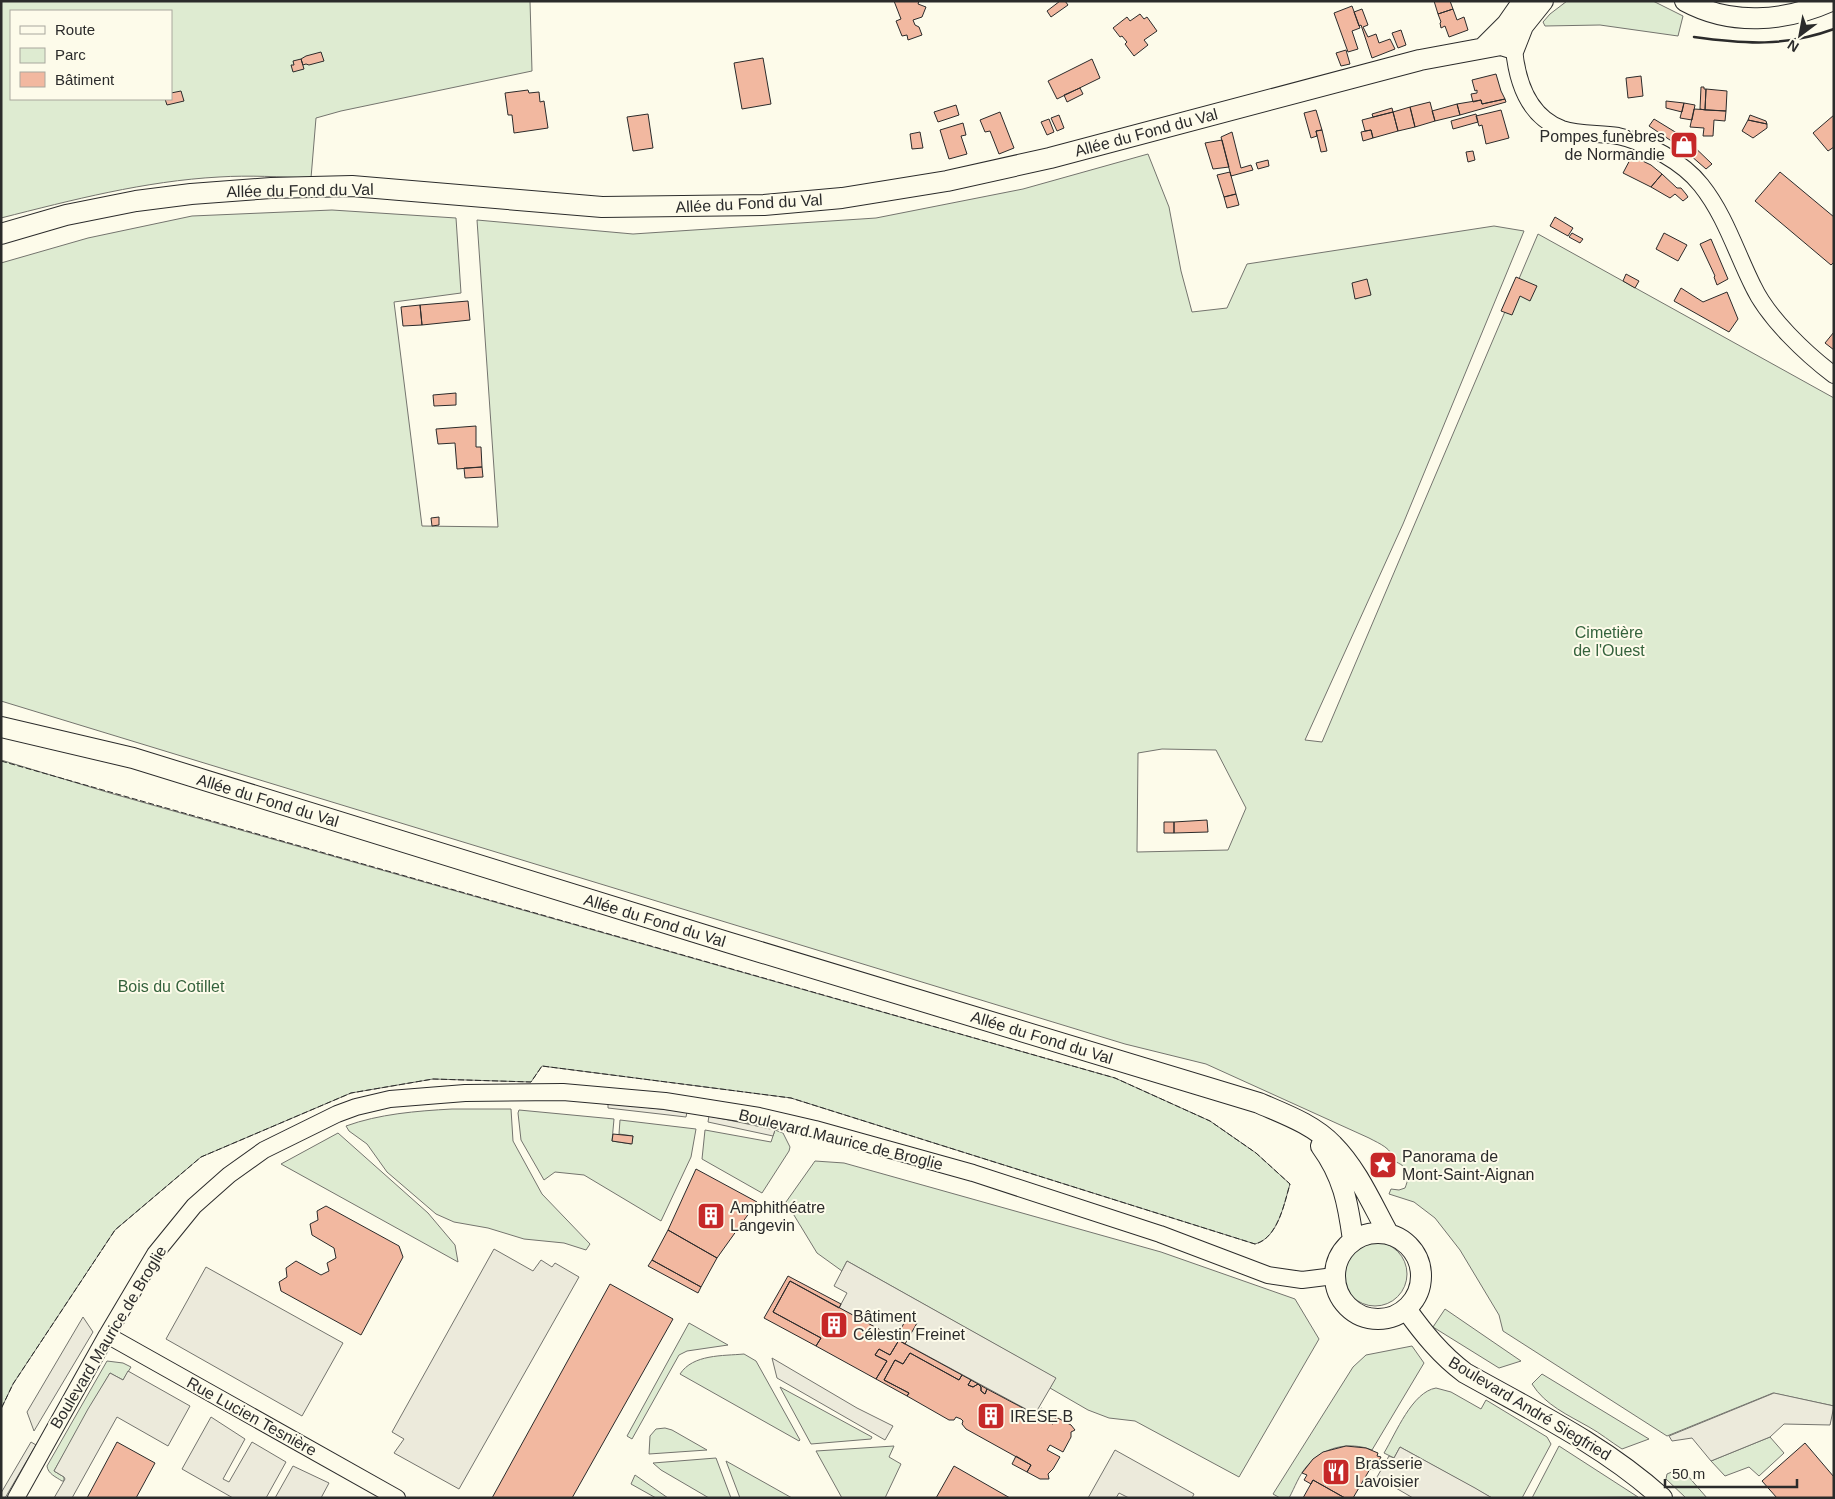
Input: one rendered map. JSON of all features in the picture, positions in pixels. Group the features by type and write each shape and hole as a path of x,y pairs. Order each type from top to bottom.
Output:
{"street":[{"path":"1484,47 1507,24 1523,1"},
{"path":"1543,1 1523,26 1514,49 1520,85 1538,113 1562,129 1617,136 1648,146 1663,154 1701,184 1723,220 1754,288 1773,317 1810,356 1834,375"},
{"path":"1685,1 1706,12 1738,19 1767,18 1800,12 1831,1"},
{"name":"Allée du Fond du Val","path":"1,234 66,215 136,201 191,194 271,188 352,186 602,207 764,206 842,198 947,181 1050,158 1410,63 1484,47 1502,45 1514,49"},
{"name":"Allée du Fond du Val","path":"1,727 69,742 152,764 708,936 1259,1103 1305,1124 1333,1144 1351,1167 1388,1233"},
{"name":"Boulevard Maurice de Broglie","path":"16,1498 107,1334 155,1254 194,1206 243,1164 264,1150 319,1122 356,1107 390,1099 465,1093 562,1092 666,1101 759,1116 815,1129 973,1173 1160,1234 1268,1275 1302,1280 1334,1276"},
{"name":"Allée du Fond du Val","path":"1305,1124 1327,1154 1340,1178 1348,1204 1353,1240"},
{"path":"1370,1233 1388,1233 1397,1236 1411,1248 1420,1264 1419,1290 1415,1299 1406,1309 1394,1316 1376,1319 1362,1316 1351,1310 1342,1300 1336,1287 1334,1276 1337,1261 1341,1253 1353,1240 1370,1233"},
{"name":"Boulevard André Siegfried","path":"1406,1309 1425,1335 1450,1362 1611,1458 1662,1498"},
{"name":"Rue Lucien Tesnière","path":"107,1334 397,1498"}],"green space":[{"path":"1,1 530,1 532,71 341,111 316,118 311,178 230,176 191,179 136,187 1,218"},
{"path":"1567,1 1653,1 1683,16 1678,36 1600,25 1545,26 1543,22 1550,14"},
{"name":"Cimetière de l'Ouest","path":"1148,154 1169,207 1181,271 1192,312 1227,308 1247,264 1494,226 1524,231 1403,524 1305,740 1322,742 1538,234 1834,398 1834,1406 1773,1393 1667,1436 1503,1331 1499,1315 1460,1250 1435,1218 1414,1202 1389,1194 1391,1189 1399,1190 1405,1188 1408,1174 1405,1168 1394,1161 1391,1153 1385,1147 1206,1064 1125,1044 1,701 1,263 88,238 192,216 332,210 456,218 461,293 394,302 422,526 498,527 477,220 633,234 876,218 1023,189","holes":["1162,749 1216,750 1246,808 1228,850 1137,852 1138,753"]},
{"name":"Bois du Cotillet","path":"1,760 110,793 1115,1078 1210,1121 1256,1153 1290,1184 1279,1219 1269,1235 1263,1241 1255,1244 791,1098 542,1066 531,1082 433,1079 351,1093 201,1157 115,1230 13,1384 1,1409"},
{"path":"452,1109 511,1109 513,1141 542,1194 590,1244 586,1250 564,1243 524,1239 488,1228 454,1222 436,1214 387,1172 367,1144 349,1131 346,1126 385,1116"},
{"path":"519,1110 614,1119 612,1141 631,1144 633,1136 619,1134 620,1120 696,1129 691,1157 661,1221 584,1175 555,1172 544,1180 521,1140"},
{"path":"705,1130 771,1142 775,1130 783,1133 790,1147 762,1193 702,1159"},
{"path":"338,1133 428,1213 455,1245 458,1262 281,1164"},
{"path":"815,1161 844,1163 1161,1252 1295,1299 1319,1339 1239,1477 1135,1421 1109,1418 1088,1410 1050,1388 1055,1378 847,1261 842,1271 817,1253 786,1202"},
{"path":"1375,1242 1387,1244 1398,1251 1405,1262 1407,1274 1405,1286 1398,1297 1387,1304 1375,1306 1363,1304 1352,1297 1345,1286 1343,1274 1345,1262 1352,1251 1363,1244"},
{"path":"1445,1309 1521,1361 1499,1368 1433,1327"},
{"path":"689,1323 728,1345 687,1351 679,1355 632,1439 627,1436"},
{"path":"1412,1346 1424,1363 1372,1450 1363,1447 1346,1446 1329,1450 1313,1459 1307,1466 1299,1477 1289,1498 1280,1498 1273,1494 1353,1367 1366,1355"},
{"path":"744,1354 756,1361 799,1441 680,1374 686,1367 700,1359"},
{"path":"107,1361 123,1363 131,1367 123,1380 110,1373 54,1471 64,1477 64,1481 62,1481 51,1473 47,1466"},
{"path":"1542,1374 1649,1439 1622,1449 1543,1398 1532,1384"},
{"path":"780,1387 872,1437 871,1439 811,1444"},
{"path":"1436,1388 1451,1392 1481,1409 1486,1400 1547,1437 1551,1444 1522,1498 1492,1498 1400,1447 1394,1458 1384,1453 1405,1414 1412,1405 1427,1391"},
{"path":"665,1428 707,1450 649,1454 650,1436 656,1429"},
{"path":"1770,1437 1784,1453 1759,1476 1749,1467 1725,1476 1711,1461"},
{"path":"894,1446 889,1457 901,1464 885,1498 842,1498 816,1451"},
{"path":"1559,1446 1638,1497 1532,1498"},
{"path":"716,1458 731,1498 709,1498 661,1470 653,1463"},
{"path":"726,1461 792,1498 740,1498"},
{"path":"1681,1468 1707,1498 1686,1498 1666,1479 1667,1474"},
{"path":"635,1475 668,1498 656,1498 631,1484"}],"shaded area":[{"path":"608,1103 687,1112 686,1117 608,1108"},
{"path":"709,1116 775,1130 773,1136 708,1122"},
{"path":"494,1249 533,1271 541,1260 552,1267 555,1263 579,1277 459,1489 394,1453 404,1439 392,1432"},
{"path":"847,1261 1056,1378 1035,1414 839,1308 847,1293 834,1286"},
{"path":"206,1267 343,1343 302,1416 166,1339"},
{"path":"83,1317 93,1332 34,1431 27,1412"},
{"path":"772,1358 857,1408 893,1426 885,1440 777,1378"},
{"path":"128,1371 190,1406 168,1446 117,1417 72,1498 54,1498 65,1479 54,1471 88,1409 110,1373 123,1380"},
{"path":"1774,1393 1834,1406 1830,1425 1784,1424 1770,1437 1711,1461 1692,1438 1672,1441 1669,1436"},
{"path":"211,1417 245,1439 223,1479 229,1482 252,1442 286,1462 266,1498 233,1498 182,1469"},
{"path":"31,1442 36,1445 5,1498 1,1498 1,1493"},
{"path":"1400,1447 1492,1498 1413,1498 1377,1477 1389,1456 1394,1458"},
{"path":"1115,1450 1194,1494 1192,1498 1129,1498 1119,1493 1116,1498 1088,1498"},
{"path":"293,1466 329,1483 321,1498 275,1498"}],"building":[{"path":"894,1 919,1 918,4 926,7 922,17 913,20 915,25 919,27 922,35 908,40 907,35 902,36 896,21 901,19"},
{"path":"1060,1 1065,1 1068,5 1051,17 1047,11"},
{"path":"1434,1 1450,1 1453,9 1438,14"},
{"path":"1352,6 1360,28 1352,31 1358,49 1348,52 1334,13"},
{"path":"1362,9 1368,25 1363,27 1368,37 1376,34 1379,43 1390,39 1395,49 1372,58 1361,25 1359,26 1354,12"},
{"path":"1453,9 1457,20 1464,17 1468,30 1449,37 1445,26 1441,28 1438,14"},
{"path":"1140,14 1144,19 1147,17 1157,31 1144,40 1148,45 1134,56 1125,44 1127,42 1113,28 1127,17 1130,21"},
{"path":"1401,30 1406,45 1398,48 1392,33"},
{"path":"1346,50 1350,64 1341,66 1336,53"},
{"path":"321,52 324,61 303,65 301,59"},
{"path":"763,58 771,104 742,109 734,63"},
{"path":"301,59 304,69 293,72 291,65 294,65 293,61"},
{"path":"1092,59 1100,78 1057,99 1048,81"},
{"path":"1496,74 1505,99 1482,104 1481,100 1473,102 1471,94 1477,93 1477,90 1475,91 1472,80"},
{"path":"1641,76 1643,96 1628,98 1626,78"},
{"path":"1701,87 1706,89 1705,110 1700,109"},
{"path":"1080,88 1083,94 1067,102 1064,95"},
{"path":"1706,89 1727,91 1726,111 1705,110"},
{"path":"528,90 529,93 539,92 540,102 544,101 548,128 514,133 512,115 508,115 505,93"},
{"path":"181,91 184,101 167,105 165,100 172,100 172,93"},
{"path":"1505,99 1506,102 1460,115 1457,104 1481,100 1482,104"},
{"path":"1666,101 1684,103 1682,112 1666,108"},
{"path":"1430,102 1435,121 1415,127 1410,107"},
{"path":"1684,103 1695,105 1692,120 1680,118"},
{"path":"1457,104 1460,115 1435,121 1432,111"},
{"path":"956,105 959,115 938,122 934,112"},
{"path":"1410,107 1415,127 1398,131 1393,112"},
{"path":"1392,108 1393,112 1373,117 1372,114"},
{"path":"1694,109 1726,111 1725,121 1714,120 1713,136 1703,136 1704,128 1690,127"},
{"path":"1316,110 1322,130 1316,131 1317,136 1311,138 1304,113"},
{"path":"1501,110 1509,138 1486,144 1482,125 1479,126 1476,116"},
{"path":"1000,112 1014,148 999,154 990,131 985,132 980,120"},
{"path":"1393,112 1398,131 1373,138 1371,130 1365,131 1362,120"},
{"path":"648,114 653,148 633,151 627,117"},
{"path":"1476,114 1478,122 1453,129 1451,121"},
{"path":"1059,115 1064,128 1057,131 1051,118"},
{"path":"1750,115 1766,121 1767,124 1748,120"},
{"path":"1834,115 1834,147 1828,151 1813,133"},
{"path":"1049,119 1054,132 1047,135 1041,122"},
{"name":"Pompes funèbres de Normandie","path":"1654,119 1685,138 1712,164 1706,169 1682,148 1649,126"},
{"path":"1748,120 1767,124 1767,128 1753,138 1742,131"},
{"path":"963,123 966,135 961,136 967,154 949,159 940,130"},
{"path":"1322,130 1327,151 1321,152 1316,131"},
{"path":"1371,130 1373,138 1363,141 1361,132"},
{"path":"920,132 923,148 912,149 910,134"},
{"path":"1232,132 1241,168 1251,165 1253,170 1231,176 1221,137"},
{"path":"1222,140 1229,167 1213,169 1205,143"},
{"path":"1473,151 1475,160 1468,162 1466,152"},
{"path":"1632,156 1651,165 1662,174 1651,187 1623,173"},
{"path":"1268,160 1269,166 1258,169 1256,163"},
{"path":"1230,172 1236,194 1224,197 1217,175"},
{"path":"1780,172 1834,217 1834,262 1831,265 1755,201"},
{"path":"1662,174 1677,188 1681,188 1688,197 1683,201 1675,194 1670,198 1651,187"},
{"path":"1236,194 1239,205 1227,208 1224,197"},
{"path":"1555,217 1573,228 1568,236 1550,226"},
{"path":"1572,233 1583,239 1580,243 1569,237"},
{"path":"1664,233 1687,245 1678,261 1656,249"},
{"path":"1711,239 1728,279 1717,285 1715,276 1700,244"},
{"path":"1626,274 1639,281 1635,288 1623,281"},
{"path":"1516,277 1537,286 1530,301 1520,296 1512,315 1501,311"},
{"path":"1367,279 1371,295 1355,299 1352,283"},
{"path":"1681,288 1703,302 1727,292 1738,319 1729,332 1674,301"},
{"path":"468,301 470,320 422,325 420,305"},
{"path":"420,305 422,325 403,326 401,307"},
{"path":"1834,332 1834,350 1825,343"},
{"path":"456,393 456,405 434,406 433,395"},
{"path":"476,426 476,447 481,447 482,467 457,469 455,443 438,444 436,429"},
{"path":"482,467 483,477 465,478 464,468"},
{"path":"439,517 439,525 432,526 431,518"},
{"path":"1207,820 1208,832 1174,833 1174,822"},
{"path":"1164,822 1174,822 1174,833 1164,833"},
{"path":"613,1134 633,1136 632,1144 612,1141"},
{"name":"Amphithéatre Langevin","path":"696,1169 757,1202 717,1258 668,1230"},
{"path":"326,1206 399,1246 403,1257 361,1335 281,1291 279,1282 287,1277 286,1268 296,1261 321,1275 329,1271 327,1263 336,1258 334,1248 312,1235 310,1224 318,1220 317,1211"},
{"path":"668,1230 717,1258 701,1287 652,1260"},
{"path":"652,1260 701,1287 698,1293 648,1266"},
{"path":"788,1276 841,1304 839,1308 790,1281 773,1312 821,1338 816,1346 764,1318"},
{"name":"Bâtiment Célestin Freinet","path":"790,1281 899,1340 890,1355 879,1349 875,1355 887,1361 876,1379 816,1346 821,1338 773,1312"},
{"path":"610,1284 673,1319 572,1498 492,1498"},
{"path":"907,1317 917,1323 905,1344 896,1339"},
{"path":"899,1340 962,1375 959,1380 910,1353 903,1364 895,1360 884,1380 909,1393 907,1396 876,1379 887,1361 875,1355 879,1349 890,1355"},
{"name":"IRESE B","path":"910,1353 959,1380 962,1375 971,1380 968,1385 973,1387 978,1384 981,1387 981,1391 985,1394 987,1389 1053,1424 1056,1417 1071,1425 1075,1430 1071,1432 1071,1437 1063,1452 1050,1445 1047,1450 1060,1457 1048,1474 1049,1479 1040,1479 1027,1472 1031,1465 966,1429 961,1419 956,1417 954,1420 949,1420 907,1396 909,1393 884,1380 895,1360 903,1364"},
{"path":"971,1380 987,1389 985,1394 981,1391 981,1387 978,1384 973,1387 968,1385"},
{"path":"1041,1408 1056,1417 1053,1424 1037,1416"},
{"path":"117,1442 155,1463 136,1498 87,1498"},
{"path":"1805,1443 1834,1477 1834,1498 1777,1498 1762,1481"},
{"name":"Brasserie Lavoisier","path":"1346,1446 1366,1448 1378,1453 1377,1456 1381,1457 1374,1470 1370,1469 1353,1498 1345,1498 1313,1480 1311,1484 1304,1480 1307,1475 1302,1473 1313,1459 1323,1452"},
{"path":"1016,1456 1031,1465 1027,1472 1012,1464"},
{"path":"954,1466 1010,1498 936,1498"},
{"path":"1313,1480 1345,1498 1303,1498"}],"fence":[{"path":"1,761 1115,1078 1210,1121 1256,1153 1290,1184 1275,1228 1263,1241 1255,1244 791,1098 542,1066 531,1082 433,1079 351,1093 201,1157 115,1230 13,1384 1,1409"}],"wall":[{"path":"1694,37 1765,42 1799,39 1834,29"}],"place":[{"name":"Pompes funèbres de Normandie","path":"1684,145"},
{"name":"Panorama de Mont-Saint-Aignan","path":"1383,1165"},
{"name":"Amphithéatre Langevin","path":"711,1216"},
{"name":"Bâtiment Célestin Freinet","path":"834,1325"},
{"name":"IRESE B","path":"991,1416"},
{"name":"Brasserie Lavoisier","path":"1336,1472"}]}
